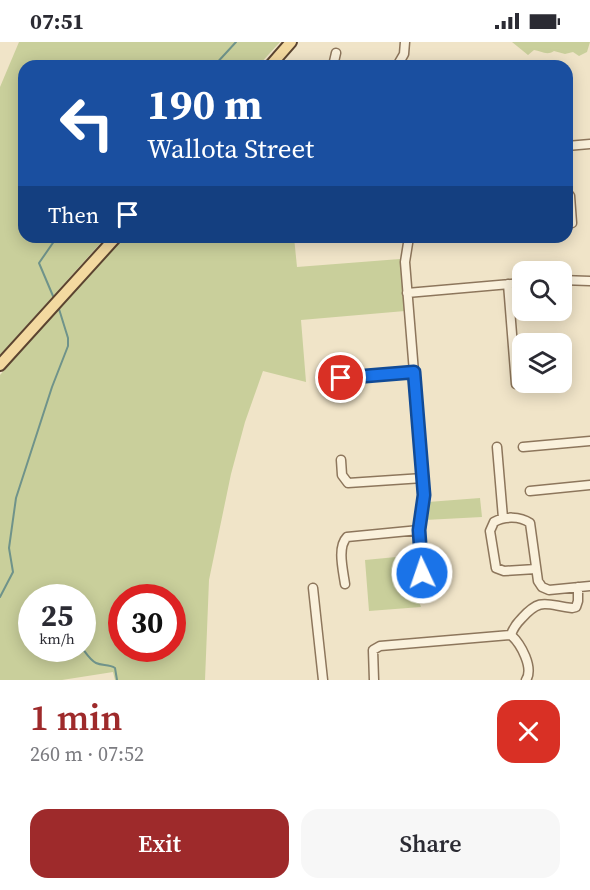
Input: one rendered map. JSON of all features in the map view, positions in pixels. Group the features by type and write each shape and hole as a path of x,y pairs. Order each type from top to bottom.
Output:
{"main road":[{"path":"275,60 291,42"},
{"path":"0,365 111,243"}],"street":[{"path":"400,60 404,54 405,42"},
{"path":"334,60 336,53"},
{"path":"573,145 590,144"},
{"path":"408,243 404,258 424,495 419,530 423,595"},
{"path":"572,280 590,281"},
{"path":"508,284 512,334"},
{"path":"407,293 512,284"},
{"path":"341,378 414,372"},
{"path":"523,447 590,441"},
{"path":"497,447 502,518"},
{"path":"341,460 342,475 348,483 423,478"},
{"path":"530,491 590,485"},
{"path":"536,569 504,571 495,566 491,528 494,522 502,518 517,518 530,523 540,585 551,589 590,586"},
{"path":"345,584 342,549 343,541 347,537 419,530"},
{"path":"511,635 515,625 538,604 576,607 578,587"},
{"path":"313,588 322,680"},
{"path":"374,680 372,655 373,650 380,646 511,635 518,642 529,670 526,680"}],"green space":[{"path":"19,42 280,42 264,60 18,60 18,243 101,243 0,355 0,87"},
{"path":"512,42 590,42 587,52 579,56 573,52 565,54 534,50 528,55"},
{"path":"119,243 295,243 297,267 400,259 405,311 301,320 306,382 263,371 245,422 231,474 209,580 205,680 115,680 113,672 62,680 0,680 0,375"},
{"path":"480,498 482,517 425,520 428,502"},
{"path":"417,555 419,584 413,597 421,607 369,611 365,560"}],"waterway":[{"path":"220,60 236,42"},
{"path":"53,243 39,263 53,296"},
{"path":"0,597 13,572 9,548 16,498 52,387 68,346 68,338 59,309"},
{"path":"94,662 115,668 117,680"}],"route":[{"path":"341,378 414,372 424,495 419,530 422,573"}]}
